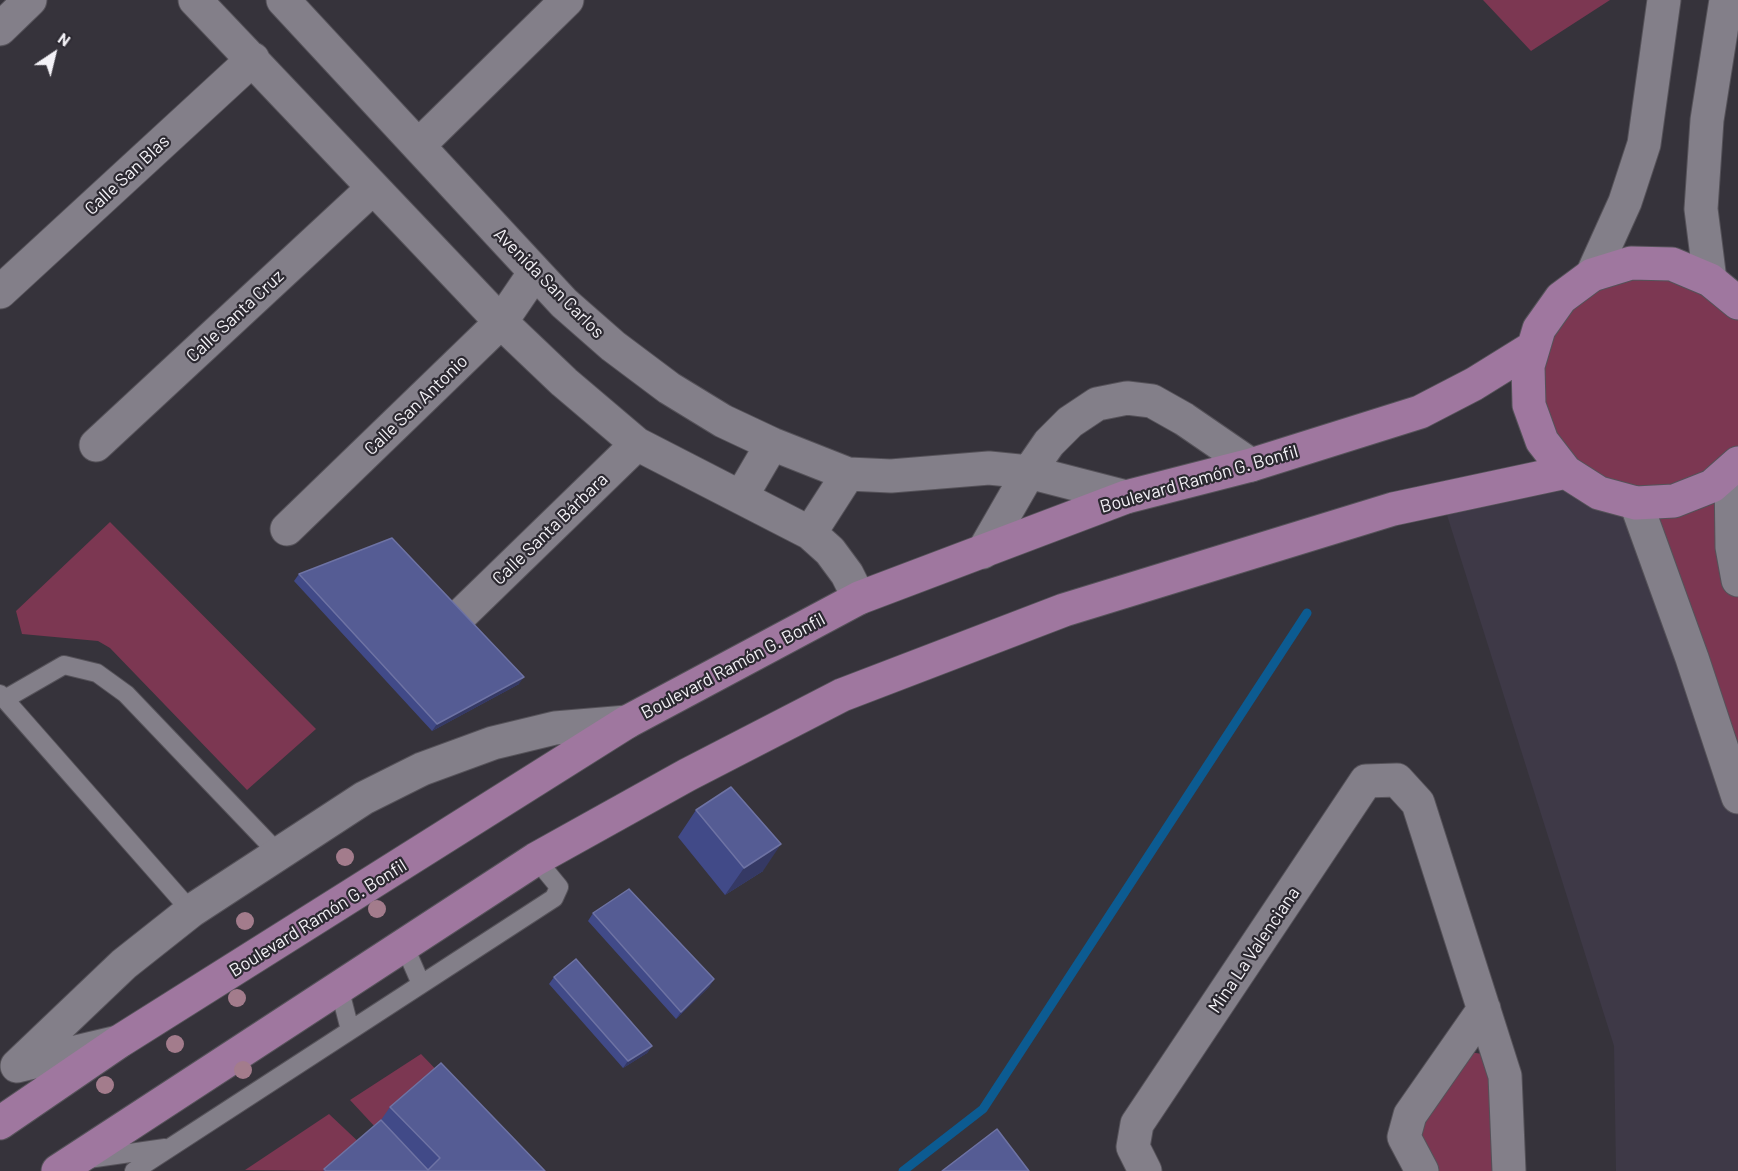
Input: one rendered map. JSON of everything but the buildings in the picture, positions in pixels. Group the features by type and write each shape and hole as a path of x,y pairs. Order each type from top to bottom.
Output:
{"main road":[{"path":"1734,467 1712,486 1674,501 1636,503 1599,493 1566,471 1542,441 1529,405 1528,366 1539,329 1561,298 1592,275 1631,263 1672,264 1710,280 1738,303"},
{"name":"Boulevard Ramón G. Bonfil","path":"0,1123 120,1041 627,722 859,598 1126,496 1251,465 1420,412 1474,384 1532,348"},
{"path":"65,1167 536,859 687,775 842,695 1064,610 1393,509 1566,471"}],"street":[{"path":"0,29 30,0"},
{"path":"195,0 501,322 564,382 637,444 810,533 830,551 847,574 859,598"},
{"path":"419,145 567,0"},
{"path":"1592,275 1625,202 1644,144 1664,0"},
{"path":"1710,280 1701,209 1707,120 1726,0"},
{"name":"Avenida San Carlos","path":"294,4 535,272 613,346 669,388 723,421 772,444 849,474 891,476 989,468 1029,472 1126,496"},
{"name":"Calle San Blas","path":"0,292 253,59"},
{"name":"Calle Santa Cruz","path":"96,445 373,188"},
{"name":"Calle San Antonio","path":"287,529 501,322 535,272"},
{"path":"983,552 1029,472 1049,443 1070,422 1097,404 1127,398 1152,401 1184,419 1251,465"},
{"name":"Calle Santa Bárbara","path":"463,613 637,444"},
{"path":"741,498 772,444"},
{"path":"1734,467 1732,547 1738,580"},
{"path":"810,533 849,474"},
{"path":"1636,503 1692,658 1738,797"},
{"path":"9,1069 124,964 190,911 277,852 364,798 422,769 493,742 555,729 627,722"},
{"name":"Mina La Valenciana","path":"1139,1159 1137,1124 1366,781 1397,780 1418,803 1484,1009"},
{"path":"1422,1171 1404,1137 1410,1115 1484,1009"},
{"path":"1484,1009 1505,1076 1509,1171"},
{"path":"9,1069 120,1041"}],"lane":[{"path":"190,911 3,696 64,665 98,674 126,694 277,852"},
{"path":"134,1171 554,898 559,887 536,859"},
{"path":"404,945 421,984"},
{"path":"339,987 350,1030"},
{"path":"65,1167 169,1148"}],"shaded area":[{"path":"1483,0 1610,0 1531,51"},
{"path":"1631,263 1738,303 1738,797 1636,502 1566,472 1528,366 1539,329"},
{"path":"1566,472 1636,503 1738,797 1738,1171 1616,1171 1614,1046 1442,499"},
{"path":"110,522 316,729 247,790 110,648 98,641 22,634 16,611"},
{"path":"1463,1051 1489,1055 1492,1171 1439,1171 1410,1134"},
{"path":"421,1054 534,1171 377,1129 350,1100"},
{"path":"329,1114 363,1146 334,1171 245,1170"}],"waterway":[{"path":"903,1171 983,1109 1307,613"}]}
